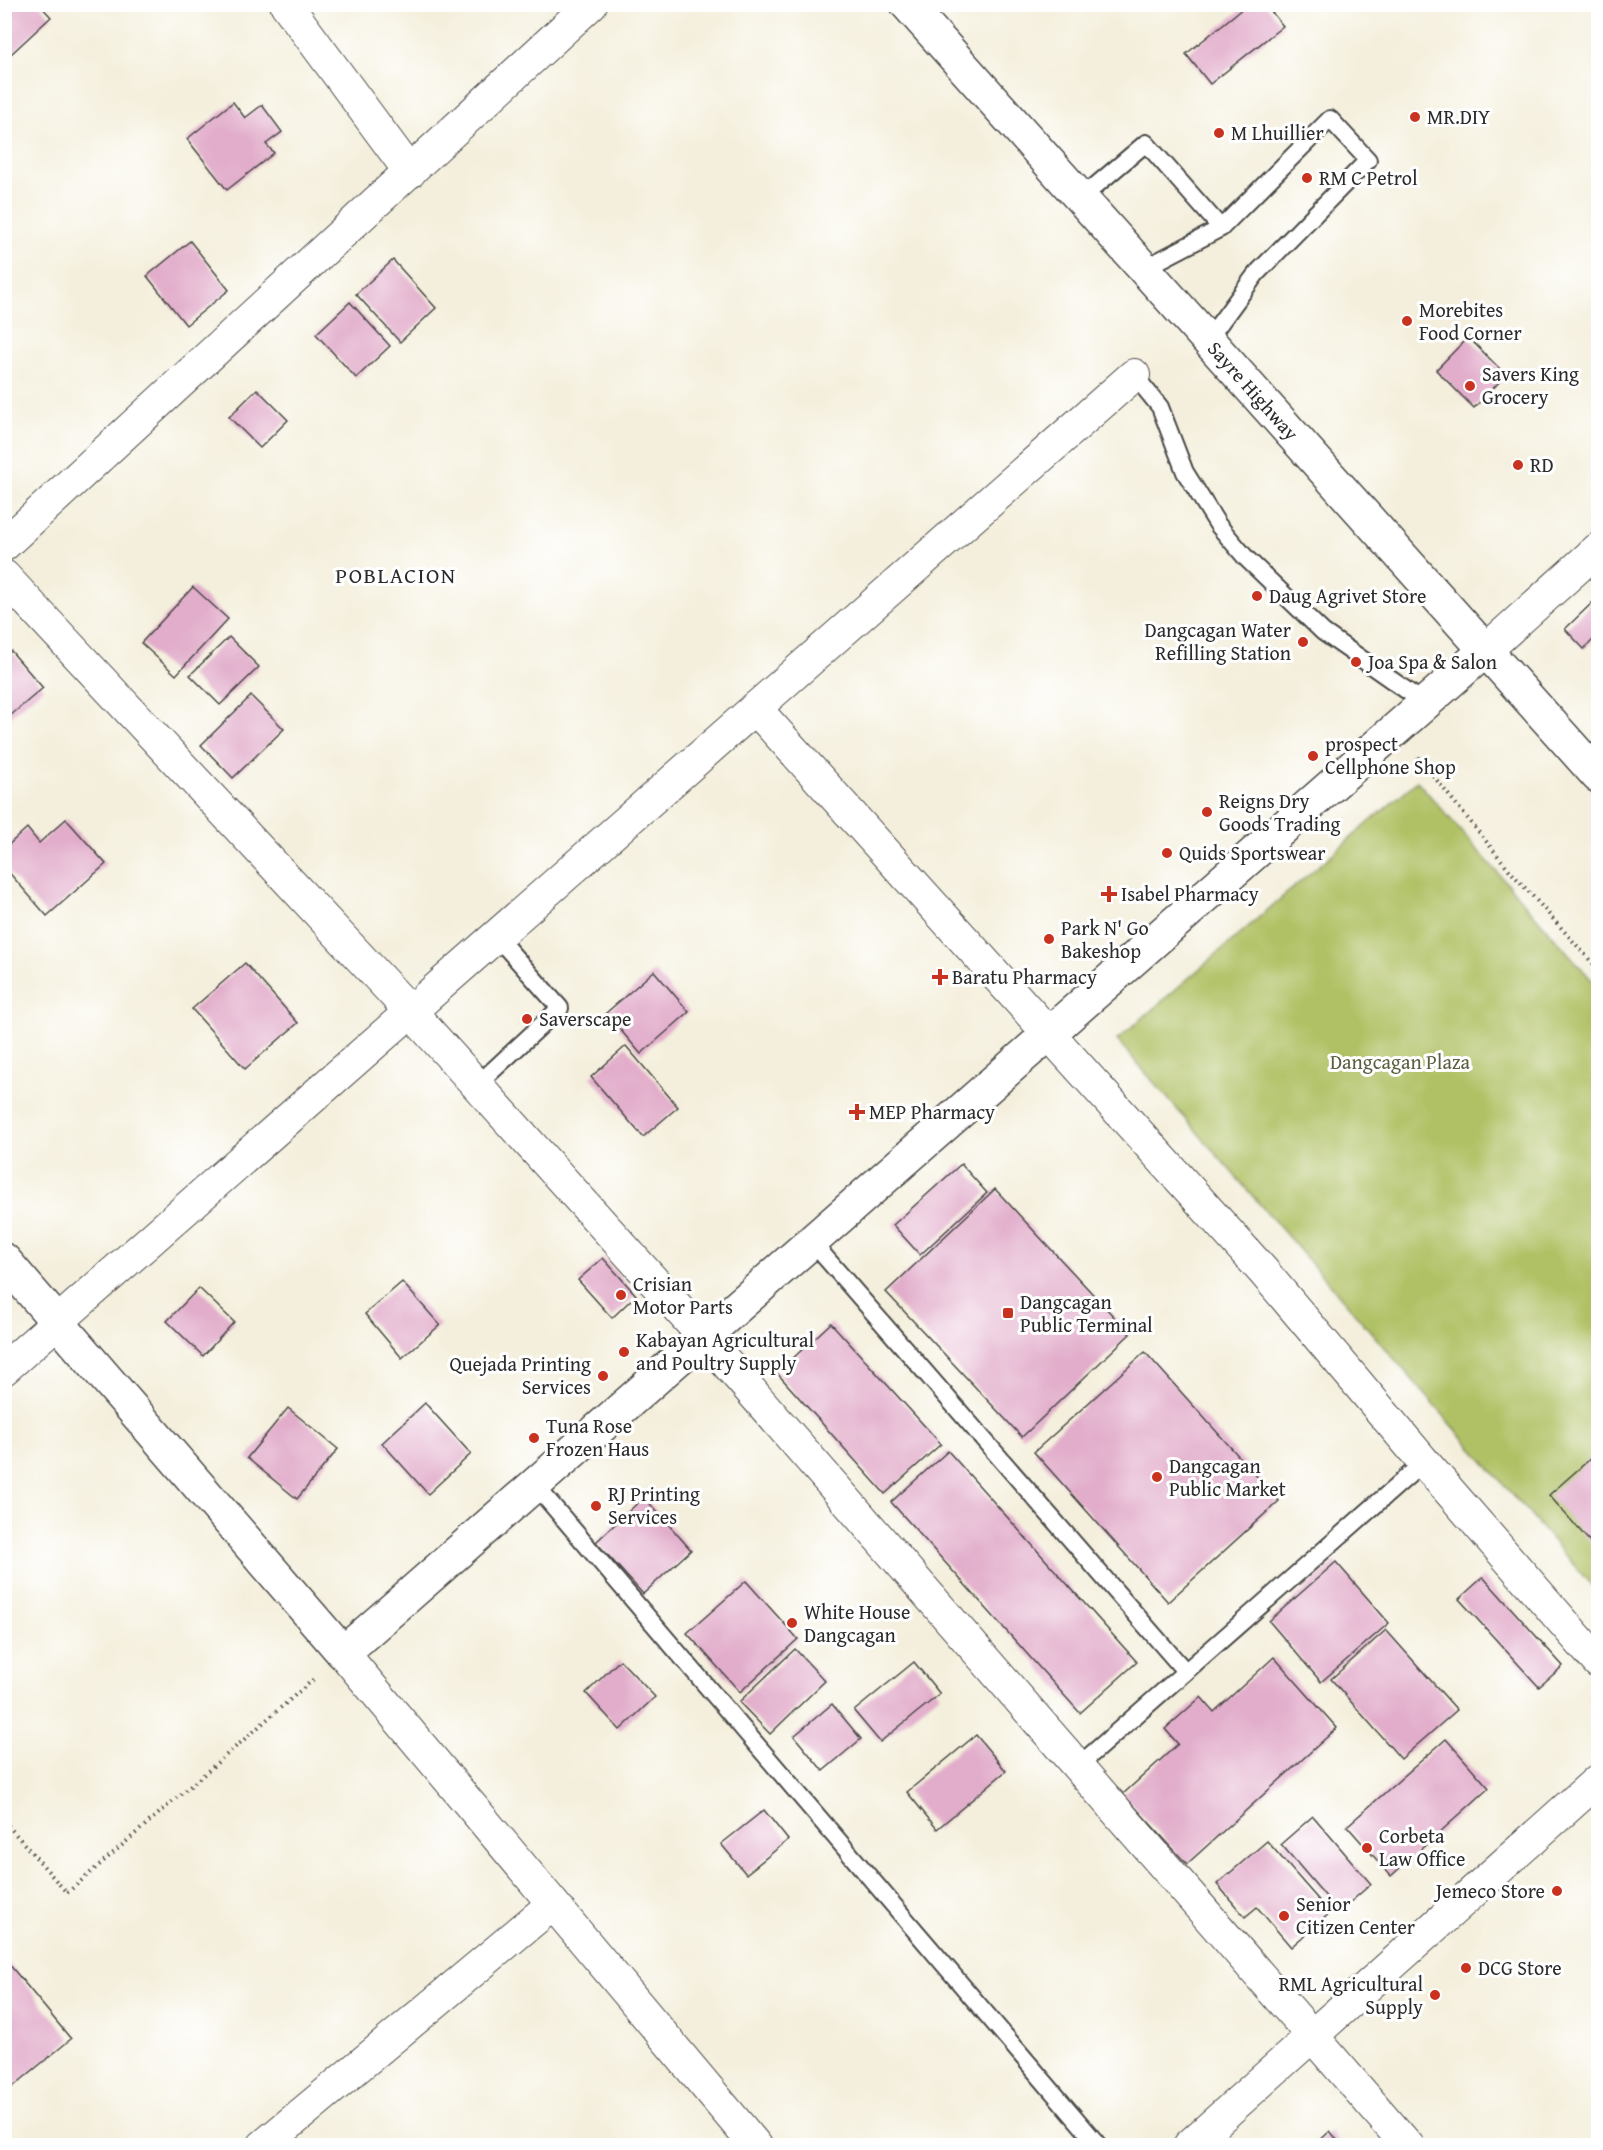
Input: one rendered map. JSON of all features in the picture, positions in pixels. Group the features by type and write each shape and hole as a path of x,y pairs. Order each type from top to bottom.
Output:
{"main road":[{"name":"Sayre Highway","path":"907,4 1599,776"},
{"path":"4,1260 343,1653 1487,649"}],"street":[{"path":"286,4 410,172"},
{"path":"4,545 591,4"},
{"path":"4,1369 1134,375"},
{"path":"1487,649 1599,549"},
{"path":"4,576 410,1011 704,1337 1408,2145"},
{"path":"754,708 1263,1271 1424,1462 1599,1662"},
{"path":"343,1653 756,2145"},
{"path":"1189,2145 1599,1780"},
{"path":"263,2145 553,1904"}],"lane":[{"path":"1143,269 1221,228 1330,119 1368,160 1256,274 1209,339"},
{"path":"1081,198 1146,143 1221,228"},
{"path":"1134,375 1160,407 1185,472 1218,525 1245,558 1323,632 1426,704"},
{"path":"477,1085 560,1008 496,936"},
{"path":"812,1242 1185,1671"},
{"path":"1077,1767 1424,1462"},
{"path":"535,1485 1099,2145"}],"path":[{"path":"1409,764 1418,757 1510,872 1599,969"},
{"path":"4,1821 67,1893 343,1653"}],"green space":[{"name":"Dangcagan Plaza","path":"1417,781 1598,987 1598,1593 1117,1040"}],"building":[{"path":"4,4 39,4 51,17 10,55 4,49"},
{"path":"1248,4 1265,4 1283,26 1210,84 1186,54"},
{"path":"233,102 245,118 262,105 282,132 266,144 274,153 227,190 187,139"},
{"path":"190,241 229,290 186,325 147,276"},
{"path":"393,260 436,308 400,342 356,294"},
{"path":"350,302 390,346 356,378 316,334"},
{"path":"1468,337 1506,375 1474,408 1436,370"},
{"path":"257,389 288,420 260,448 229,417"},
{"path":"193,587 228,619 176,675 141,643"},
{"path":"1593,602 1598,607 1598,635 1584,649 1565,629"},
{"path":"229,637 259,667 220,705 190,675"},
{"path":"11,651 43,688 4,721 4,656"},
{"path":"251,696 284,729 233,778 201,745"},
{"path":"66,819 106,864 47,916 5,868 5,848 27,828 39,843"},
{"path":"245,963 298,1023 245,1069 192,1009"},
{"path":"654,971 689,1012 641,1054 606,1013"},
{"path":"626,1046 678,1107 643,1137 591,1077"},
{"path":"961,1164 987,1193 920,1255 893,1225"},
{"name":"Dangcagan Public Terminal","path":"995,1189 1130,1334 1022,1437 886,1292"},
{"path":"603,1258 636,1295 612,1318 578,1280"},
{"path":"402,1282 440,1325 402,1358 365,1314"},
{"path":"199,1288 234,1322 203,1356 167,1321"},
{"path":"831,1323 941,1444 885,1494 777,1373"},
{"name":"Dangcagan Public Market","path":"1145,1352 1279,1501 1168,1602 1034,1452"},
{"path":"425,1403 471,1454 428,1494 382,1443"},
{"path":"288,1408 338,1449 297,1499 247,1458"},
{"path":"948,1451 1137,1662 1080,1713 891,1502"},
{"path":"1598,1452 1598,1551 1549,1495"},
{"path":"644,1497 691,1550 643,1594 596,1542"},
{"path":"1336,1562 1389,1623 1321,1682 1269,1621"},
{"path":"1483,1577 1563,1666 1539,1687 1459,1599"},
{"path":"746,1581 798,1639 740,1692 687,1633"},
{"path":"1386,1630 1457,1710 1401,1759 1331,1679"},
{"path":"795,1649 825,1681 770,1734 739,1702"},
{"path":"1274,1657 1337,1728 1187,1864 1123,1794 1178,1744 1165,1729 1201,1697 1214,1712"},
{"path":"620,1660 655,1697 620,1730 586,1693"},
{"path":"914,1662 940,1694 880,1742 854,1711"},
{"path":"832,1704 861,1739 823,1771 794,1736"},
{"path":"976,1735 1006,1771 937,1829 907,1792"},
{"path":"1446,1739 1489,1788 1391,1876 1347,1826"},
{"path":"764,1810 788,1840 746,1874 721,1844"},
{"path":"1313,1816 1371,1884 1339,1912 1281,1844"},
{"path":"1267,1841 1330,1913 1291,1947 1257,1907 1245,1917 1217,1884"},
{"path":"4,1958 71,2039 4,2094"},
{"path":"1330,2131 1342,2146 1314,2146"}],"place":[{"name":"MR.DIY","path":"1415,117"},
{"name":"M Lhuillier","path":"1219,133"},
{"name":"RM C Petrol","path":"1307,178"},
{"name":"Morebites Food Corner","path":"1407,321"},
{"name":"Savers King Grocery","path":"1470,386"},
{"name":"RD","path":"1518,465"},
{"name":"Daug Agrivet Store","path":"1257,596"},
{"name":"Dangcagan Water Refilling Station","path":"1303,642"},
{"name":"Joa Spa & Salon","path":"1356,662"},
{"name":"prospect Cellphone Shop","path":"1313,756"},
{"name":"Reigns Dry Goods Trading","path":"1207,812"},
{"name":"Quids Sportswear","path":"1167,853"},
{"name":"Isabel Pharmacy","path":"1109,894"},
{"name":"Park N' Go Bakeshop","path":"1049,939"},
{"name":"Baratu Pharmacy","path":"940,977"},
{"name":"Saverscape","path":"527,1019"},
{"name":"MEP Pharmacy","path":"857,1112"},
{"name":"Crisian Motor Parts","path":"621,1295"},
{"name":"Dangcagan Public Terminal","path":"1008,1313"},
{"name":"Kabayan Agricultural and Poultry Supply","path":"624,1352"},
{"name":"Quejada Printing Services","path":"603,1376"},
{"name":"Tuna Rose Frozen Haus","path":"534,1438"},
{"name":"Dangcagan Public Market","path":"1157,1477"},
{"name":"RJ Printing Services","path":"596,1506"},
{"name":"White House Dangcagan","path":"792,1623"},
{"name":"Corbeta Law Office","path":"1367,1848"},
{"name":"Jemeco Store","path":"1557,1891"},
{"name":"Senior Citizen Center","path":"1284,1916"},
{"name":"DCG Store","path":"1466,1968"},
{"name":"RML Agricultural Supply","path":"1435,1995"}],"district":[{"name":"POBLACION","path":"396,575"}]}
